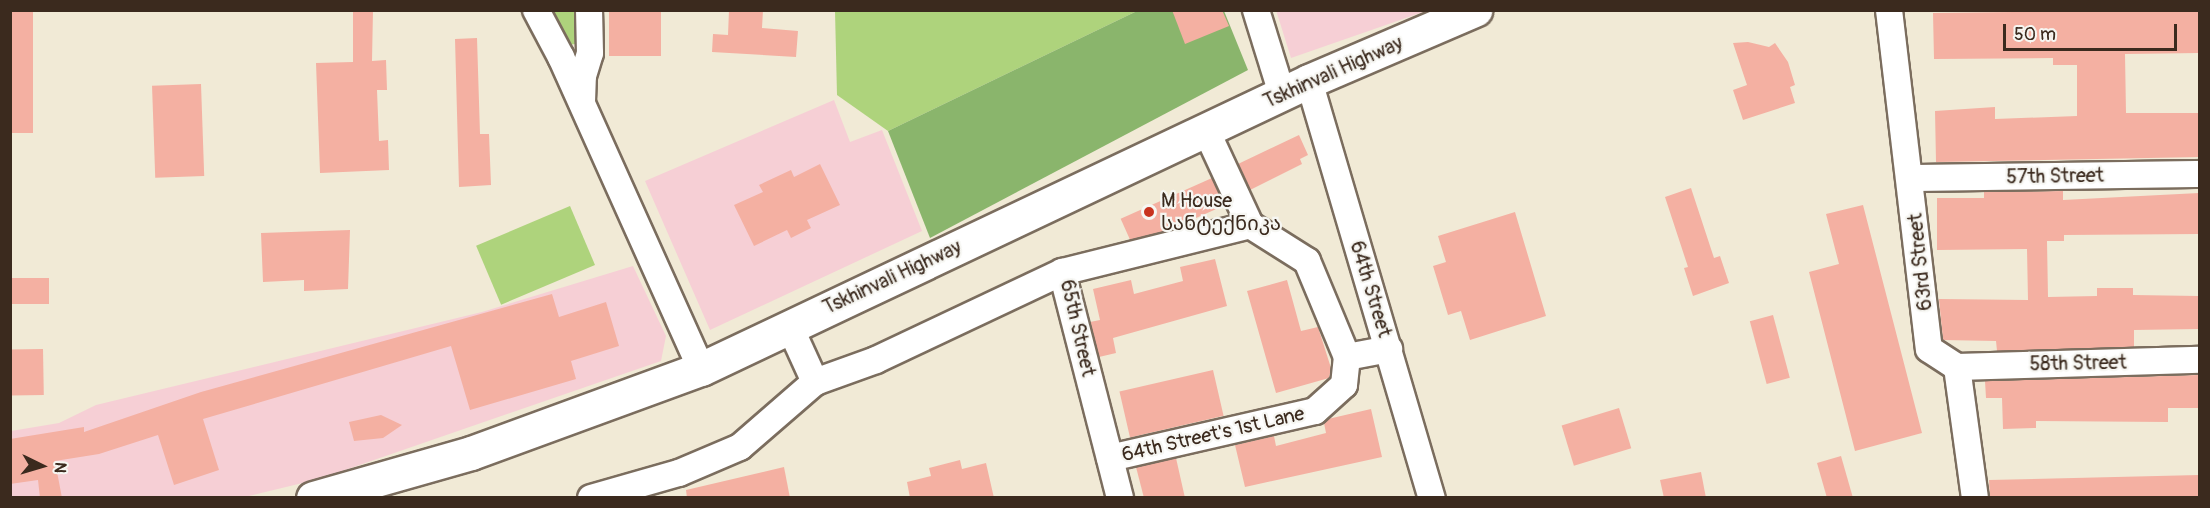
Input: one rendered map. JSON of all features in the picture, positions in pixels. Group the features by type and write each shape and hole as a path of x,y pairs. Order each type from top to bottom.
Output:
{"main road":[{"name":"Tskhinvali Highway","path":"313,498 471,453 701,369 789,325 1295,88 1466,14"}],"street":[{"path":"536,10 561,57 701,369"},
{"path":"582,104 583,76 590,53 589,10"},
{"name":"64th Street","path":"1256,10 1295,88 1389,349 1432,498"},
{"name":"63rd Street","path":"1889,10 1911,178 1929,349 1957,366"},
{"path":"561,57 574,61 590,53"},
{"path":"1206,130 1250,225 1307,261 1347,357 1389,349"},
{"name":"57th Street","path":"1911,178 2199,174"},
{"name":"65th Street","path":"1120,498 1062,272 1250,225"},
{"path":"600,495 679,473 740,447 815,382 876,360 1062,272"},
{"path":"789,325 815,382"},
{"name":"64th Street's 1st Lane","path":"1110,458 1315,411 1344,385 1347,357"},
{"name":"58th Street","path":"1957,366 2199,360"},
{"path":"1957,366 1975,498"},
{"path":"649,498 679,473"}],"shaded area":[{"path":"1276,10 1426,10 1426,11 1291,58"},
{"path":"834,100 850,142 882,130 922,231 710,330 645,181"},
{"path":"633,266 666,336 661,361 319,479 245,497 11,498 11,431 59,423 96,405 482,312"}],"green space":[{"path":"550,11 587,11 584,43 567,45"},
{"path":"835,11 1137,11 888,131 837,95"},
{"path":"1137,11 1224,11 1248,70 930,238 888,131"},
{"path":"570,206 595,265 501,305 476,246"}],"building":[{"path":"10,10 33,10 33,133 10,133"},
{"path":"353,10 373,10 372,61 386,60 387,90 377,90 379,141 388,140 389,170 320,173 316,63 353,62"},
{"path":"609,10 661,10 661,56 609,56"},
{"path":"729,10 763,10 762,28 798,31 796,57 712,52 713,34 728,35"},
{"path":"1172,10 1222,10 1229,26 1185,44"},
{"path":"2199,10 2199,53 2125,54 2126,113 2199,113 2199,157 1936,162 1935,111 1995,107 1995,119 2077,116 2077,65 2053,65 2053,58 1934,59 1933,13"},
{"path":"477,38 480,134 489,134 491,185 459,187 455,39"},
{"path":"1748,42 1769,47 1775,43 1788,62 1795,85 1790,87 1795,103 1743,120 1733,90 1747,85 1733,43"},
{"path":"201,84 204,176 155,178 152,86"},
{"path":"1299,135 1308,155 1300,159 1302,164 1250,190 1238,164"},
{"path":"820,164 840,205 807,220 811,228 791,238 787,230 754,246 734,205 763,192 759,185 791,170 794,177"},
{"path":"1212,178 1224,205 1133,246 1121,219"},
{"path":"1691,188 1714,258 1720,256 1729,283 1693,296 1684,268 1688,267 1665,197"},
{"path":"2063,191 2063,200 2199,193 2199,234 2064,235 2064,241 2047,241 2048,297 2097,296 2097,288 2133,288 2133,295 2199,296 2199,329 2134,330 2134,347 1997,351 1996,341 1943,340 1939,299 2028,300 2027,249 1937,250 1937,198 1984,198 1984,192"},
{"path":"1863,205 1922,433 1855,451 1809,272 1839,264 1826,214"},
{"path":"1515,212 1546,316 1470,340 1461,311 1448,315 1433,266 1446,262 1438,236"},
{"path":"350,230 348,289 304,291 304,280 263,282 261,233"},
{"path":"1215,259 1227,306 1113,338 1116,353 1099,357 1090,322 1100,320 1093,289 1131,280 1134,294 1183,281 1180,267"},
{"path":"10,278 49,278 49,304 10,304"},
{"path":"1287,280 1301,331 1318,327 1331,368 1329,378 1276,393 1247,291"},
{"path":"552,294 559,317 606,302 619,346 571,361 576,379 470,410 451,346 203,419 219,470 174,485 158,435 99,454 55,461 62,498 40,498 38,480 10,484 10,439 84,427 84,432 201,392"},
{"path":"1773,315 1790,378 1767,384 1750,321"},
{"path":"43,349 44,395 11,396 10,350"},
{"path":"1213,370 1224,416 1130,437 1119,392"},
{"path":"2199,375 2199,408 2168,408 2168,422 2036,421 2036,428 2003,429 2002,398 1986,398 1985,381"},
{"path":"1619,408 1631,448 1574,466 1562,426"},
{"path":"1371,409 1382,457 1245,487 1235,445 1274,436 1276,446 1326,433 1324,423 1328,419"},
{"path":"381,415 402,425 383,438 354,441 349,422"},
{"path":"1841,456 1853,498 1827,498 1817,463"},
{"path":"1176,458 1185,498 1144,498 1136,467"},
{"path":"960,460 962,469 986,463 994,498 910,498 907,482 931,476 929,468"},
{"path":"784,467 790,498 687,498 686,490"},
{"path":"1701,472 1706,498 1664,498 1660,480"},
{"path":"2199,475 2199,498 1990,498 1989,480"}],"place":[{"name":"M House სანტექნიკა","path":"1149,212"}]}
